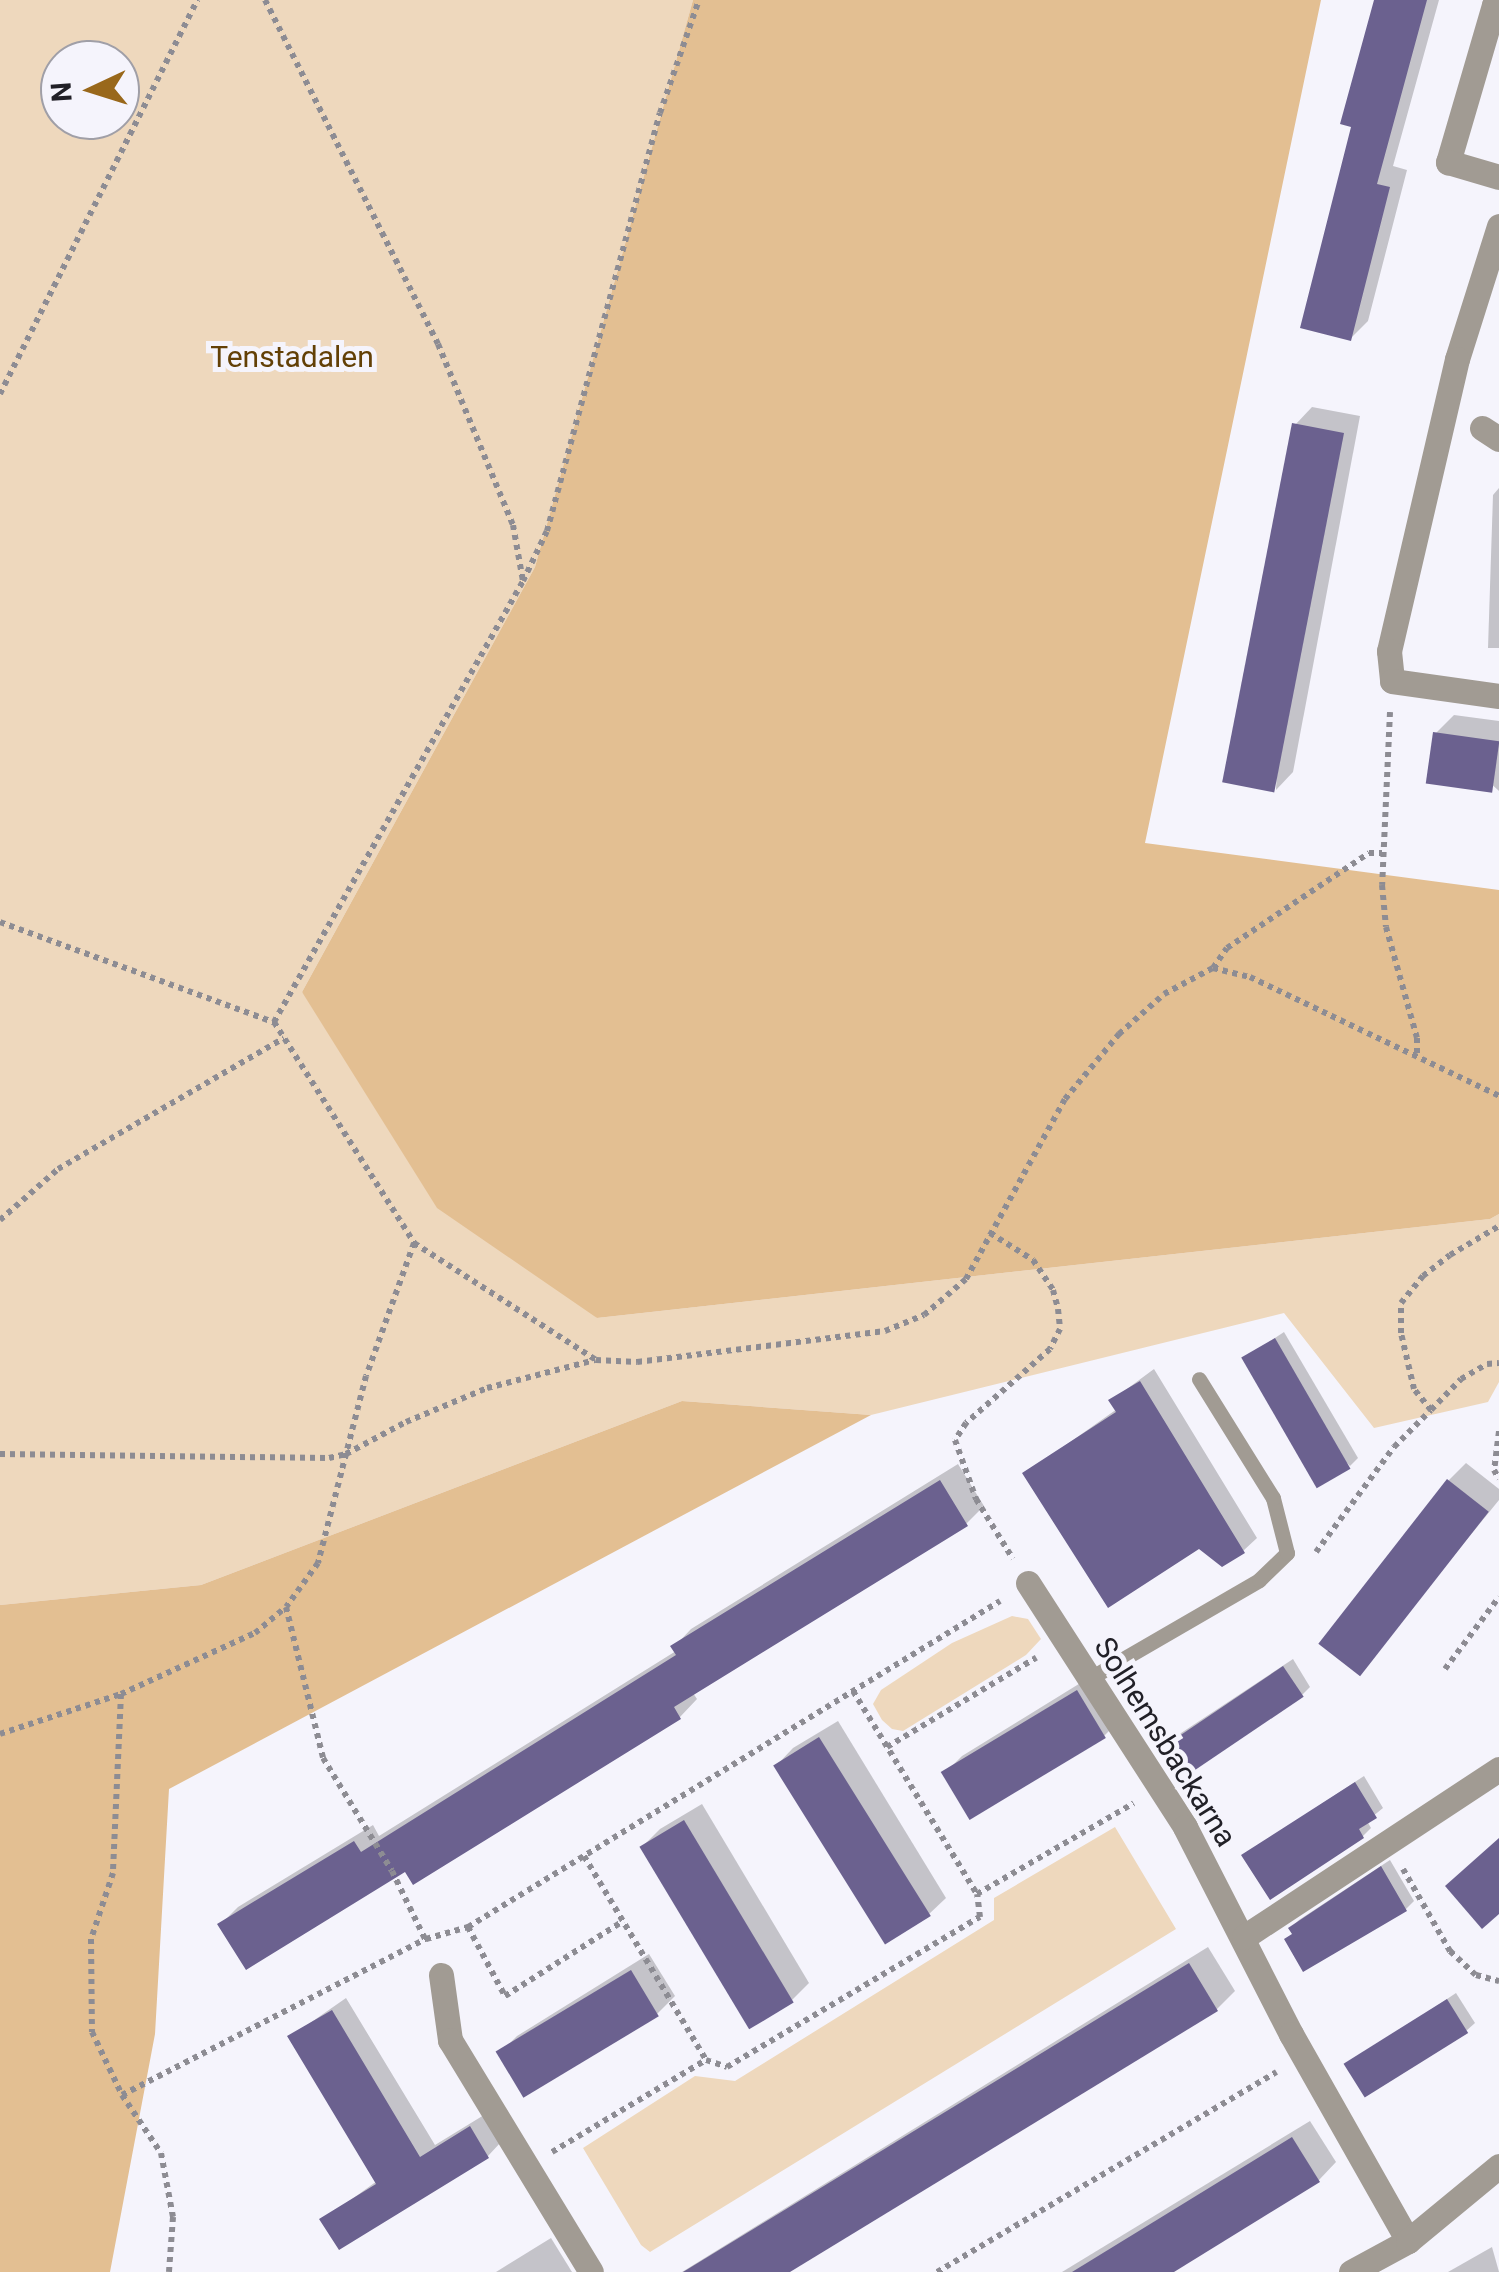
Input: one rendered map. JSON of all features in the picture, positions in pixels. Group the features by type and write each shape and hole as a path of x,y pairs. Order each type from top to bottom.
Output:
{"street":[{"path":"1499,6 1494,5 1448,162 1499,177"},
{"path":"1499,226 1457,360 1389,650 1392,681 1499,696"},
{"name":"Solhemsbackarna","path":"1028,1584 1161,1788 1244,1936 1303,2056 1408,2240"},
{"path":"1244,1936 1499,1770"},
{"path":"440,1975 450,2040 591,2272"},
{"path":"1352,2272 1408,2240 1499,2166"}],"lane":[{"path":"1092,1678 1259,1580 1286,1553 1273,1498 1199,1379"}],"path":[{"path":"0,394 198,0"},
{"path":"265,0 438,344 513,526 523,581"},
{"path":"274,1022 523,581 547,531 660,113 699,0"},
{"path":"1392,681 1382,853 1386,927 1417,1038 1417,1056"},
{"path":"0,1454 273,1460 346,1454 406,1422 487,1388 578,1368 596,1360 638,1362 885,1331 924,1315 966,1280 1065,1098 1108,1047 1164,994 1213,968 1227,948 1369,853 1382,853"},
{"path":"0,922 274,1022 414,1243 596,1360"},
{"path":"1213,968 1250,977 1499,1096"},
{"path":"0,1220 58,1168 178,1095 284,1038"},
{"path":"1431,1410 1414,1389 1401,1333 1401,1302 1423,1276 1450,1255 1499,1226"},
{"path":"122,2095 426,1939 468,1928 1028,1584 976,1499 955,1440 966,1423 1050,1350 1060,1329 1058,1309 1054,1290 1032,1260 990,1234"},
{"path":"0,1734 122,1694 256,1633 286,1607 318,1563 366,1376 414,1243"},
{"path":"1286,1553 1314,1555 1394,1447 1460,1379 1486,1364 1499,1363"},
{"path":"1499,1431 1494,1470 1499,1479"},
{"path":"1446,1669 1499,1597"},
{"path":"286,1607 322,1758 392,1872 440,1975"},
{"path":"888,1748 1063,1642"},
{"path":"584,1856 706,2060 727,2067 980,1917 977,1894 853,1691"},
{"path":"122,1694 113,1873 91,1939 92,2032 122,2095 161,2153 172,2217 169,2272"},
{"path":"977,1894 1161,1788"},
{"path":"1387,1842 1450,1950 1476,1974 1499,1981"},
{"path":"468,1928 504,1996 623,1921"},
{"path":"937,2272 1303,2056"},
{"path":"528,2167 706,2060"}],"green space":[{"name":"Tenstadalen","path":"0,0 693,0 535,567 302,992 597,1318 1490,1219 1499,1214 1499,1382 1488,1402 1374,1428 1284,1313 871,1415 682,1401 201,1585 0,1605"},
{"path":"1012,1616 1028,1619 1041,1639 1026,1655 903,1731 892,1729 882,1720 873,1704 881,1690 952,1643"},
{"path":"1115,1827 1176,1929 650,2252 641,2245 583,2148 695,2076 735,2081 994,1920 994,1898"}],"shaded area":[{"path":"693,0 1321,0 1145,843 1499,890 1499,1214 1490,1219 597,1318 437,1208 302,992 535,567"},
{"path":"682,1401 871,1415 169,1789 155,2034 110,2272 0,2272 0,1605 201,1585"}],"building":[{"path":"1374,0 1427,0 1377,184 1390,187 1351,341 1300,328 1351,127 1340,124"},
{"path":"1292,423 1344,433 1274,792 1222,782"},
{"path":"1433,732 1499,741 1492,793 1426,783"},
{"path":"1275,1338 1350,1469 1317,1488 1241,1358"},
{"path":"1140,1381 1245,1553 1222,1567 1199,1549 1108,1608 1022,1473 1116,1412 1108,1400"},
{"path":"1447,1479 1489,1512 1360,1676 1318,1644"},
{"path":"940,1480 968,1526 674,1707 681,1719 413,1885 405,1872 246,1970 217,1924 354,1841 361,1852 676,1655 670,1646"},
{"path":"1283,1666 1304,1697 1192,1772 1171,1741"},
{"path":"1077,1690 1106,1738 970,1820 941,1772"},
{"path":"819,1737 931,1916 885,1945 773,1766"},
{"path":"1355,1782 1377,1818 1359,1829 1364,1838 1270,1900 1241,1855"},
{"path":"684,1820 794,2003 749,2029 639,1847"},
{"path":"1499,1838 1499,1914 1482,1929 1445,1886"},
{"path":"1381,1866 1407,1911 1303,1972 1284,1939 1292,1934 1288,1928"},
{"path":"1189,1963 1218,2011 790,2272 683,2272"},
{"path":"631,1970 659,2016 523,2098 496,2051"},
{"path":"1447,1999 1468,2033 1365,2098 1344,2064"},
{"path":"332,2010 420,2157 470,2126 489,2158 339,2250 319,2219 376,2184 287,2036"},
{"path":"1292,2137 1320,2182 1174,2272 1072,2272"}]}
